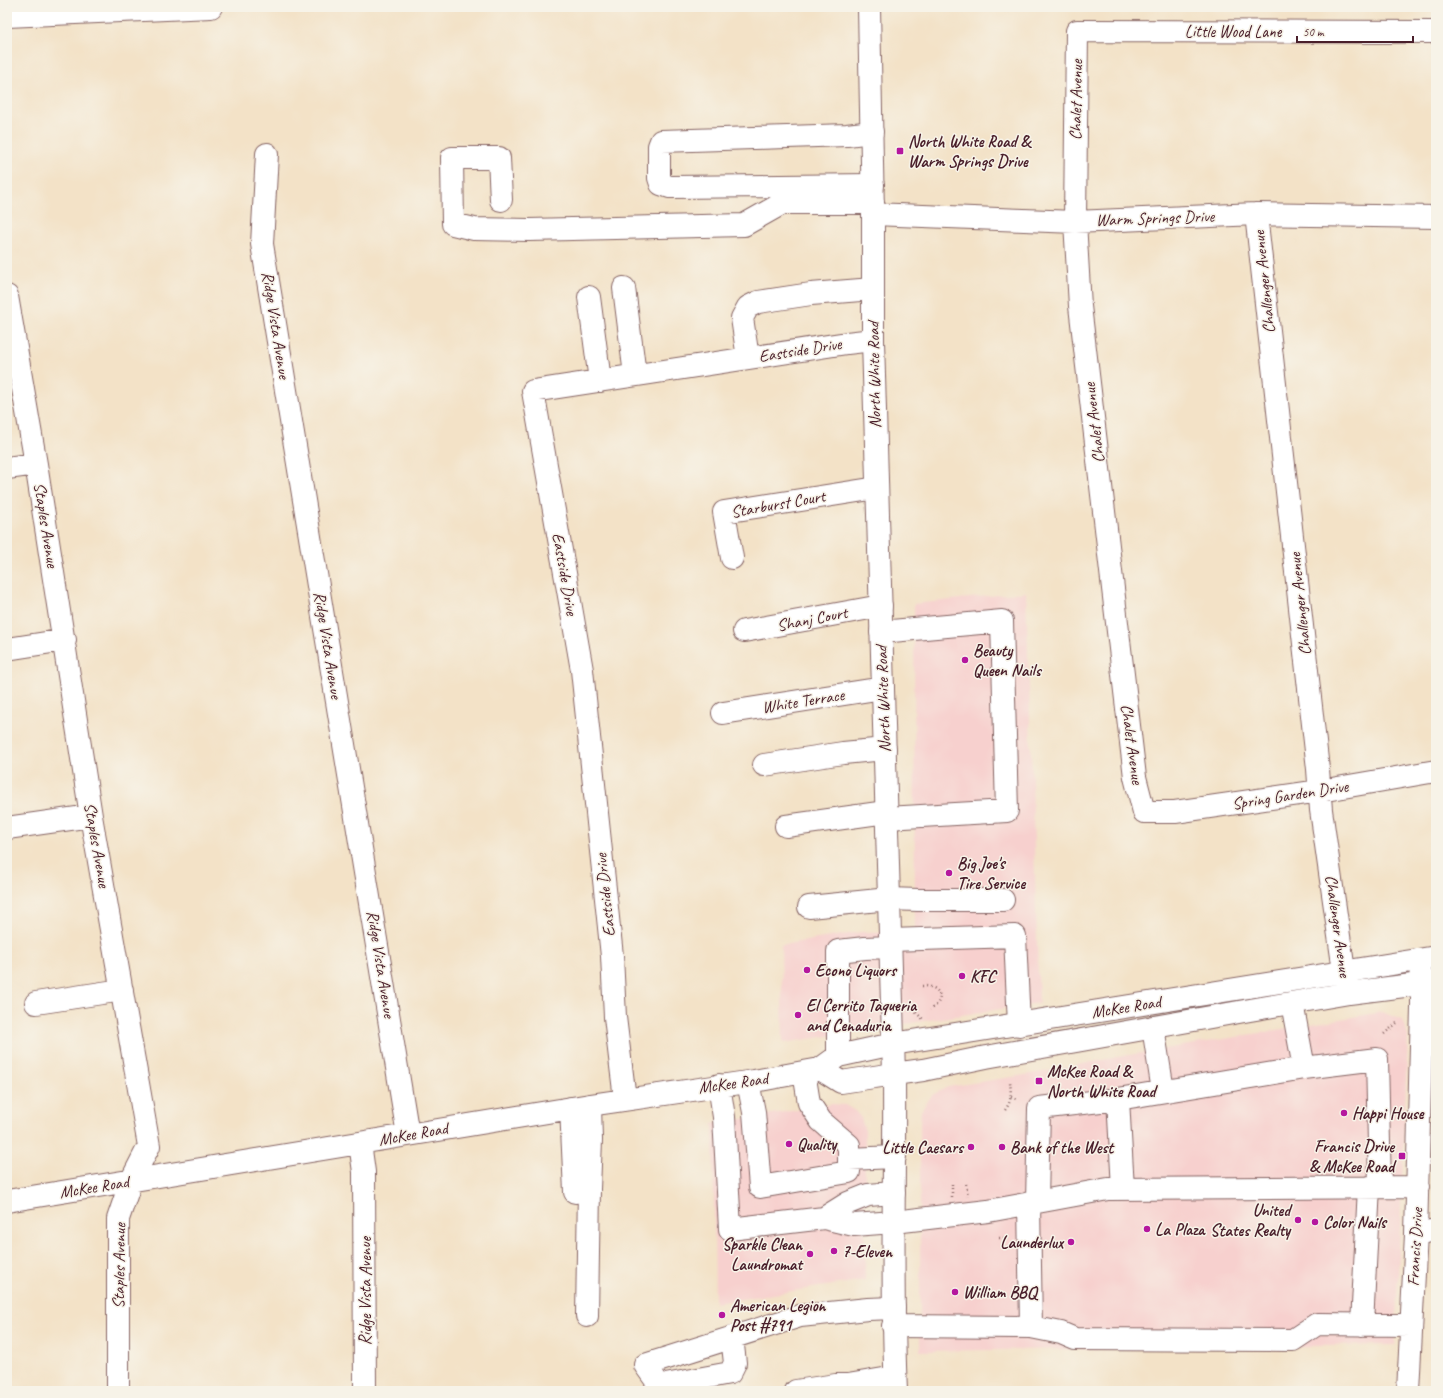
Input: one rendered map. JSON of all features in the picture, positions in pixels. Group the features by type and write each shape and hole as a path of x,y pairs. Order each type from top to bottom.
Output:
{"street":[{"path":"7,16 212,7"},
{"name":"North White Road","path":"870,7 873,200 873,340 894,1074 894,1317 896,1384"},
{"name":"Little Wood Lane","path":"1078,31 1436,32"},
{"name":"Chalet Avenue","path":"1078,31 1075,222 1082,329 1135,777 1144,812"},
{"path":"872,132 847,135 661,141 659,146 659,178 661,184 670,187 873,200"},
{"name":"Ridge Vista Avenue","path":"267,154 262,244 408,1135"},
{"path":"501,200 499,158 452,158 454,224 474,229 586,230 671,226 744,225 783,203 873,200"},
{"name":"Warm Springs Drive","path":"873,200 1075,222 1256,214 1436,217"},
{"name":"Challenger Avenue","path":"1256,214 1321,810 1344,971 1349,993"},
{"path":"624,288 635,375"},
{"path":"748,358 742,318 748,307 758,302 811,294 873,289"},
{"name":"Staples Avenue","path":"7,296 65,640 91,816 149,1146 132,1181 118,1219 118,1391"},
{"path":"589,297 600,381"},
{"name":"Eastside Drive","path":"625,1099 615,1017 612,956 582,670 533,391 873,340"},
{"path":"7,468 36,464"},
{"name":"Starburst Court","path":"732,558 724,512 877,488"},
{"name":"Shanj Court","path":"744,631 881,606"},
{"path":"786,826 886,815 1007,811 1002,621 882,632"},
{"path":"7,650 65,640"},
{"name":"White Terrace","path":"723,713 883,688"},
{"path":"764,765 843,753 884,749"},
{"name":"Spring Garden Drive","path":"1144,812 1175,812 1320,791 1436,771"},
{"path":"7,828 91,816"},
{"path":"809,907 889,899 1003,900"},
{"path":"838,1056 838,951 890,944 1015,936 1019,1025"},
{"name":"McKee Road","path":"7,1201 580,1106 748,1082 812,1070 838,1056 893,1044 1019,1025 1344,971 1428,959"},
{"name":"Francis Drive","path":"1408,1391 1411,1325 1426,1232 1418,1187 1429,983 1428,959"},
{"name":"McKee Road","path":"812,1070 841,1082 923,1070 986,1057 1349,993 1429,983"},
{"path":"36,1003 122,990"},
{"path":"1292,1003 1304,1068"},
{"path":"1152,1027 1162,1091"},
{"path":"1031,1328 1033,1202 1039,1108 1118,1099 1304,1068 1378,1059 1374,1187 1362,1325"},
{"path":"748,1082 754,1112 760,1187 849,1172 849,1146 821,1121 809,1103 812,1070"},
{"path":"720,1085 724,1117 730,1229 824,1218 854,1225 894,1222 988,1210 1100,1190 1418,1187"},
{"path":"1118,1099 1123,1189"},
{"path":"576,1218 574,1149 580,1106"},
{"path":"580,1106 591,1140 587,1316"},
{"name":"Ridge Vista Avenue","path":"360,1143 364,1172 365,1391"},
{"path":"849,1159 895,1157"},
{"path":"824,1218 848,1203 868,1195 894,1193"},
{"path":"732,1337 800,1316 868,1309 894,1317 1031,1328 1061,1333 1075,1339 1294,1340 1317,1324 1411,1325"},
{"path":"796,1391 836,1385 896,1384"}],"path":[{"path":"922,986 932,987 940,994 938,1005 930,1010"},
{"path":"891,990 945,1036"},
{"path":"1384,1034 1397,1022"},
{"path":"1005,1110 1011,1097 1010,1081"},
{"path":"1011,1097 1018,1100"},
{"path":"952,1184 953,1193"},
{"path":"999,1238 1010,1238"}],"shaded area":[{"path":"1026,592 1039,1003 783,1043 781,945 861,932 915,931 914,604"},
{"path":"1382,1012 1402,1020 1408,1036 1395,1345 920,1351 920,1124 921,1111 932,1095 948,1087 1037,1073 1118,1057"},
{"path":"832,1104 845,1105 855,1111 861,1118 865,1131 865,1280 715,1303 713,1124"}],"place":[{"name":"North White Road & Warm Springs Drive","path":"900,151"},
{"name":"Beauty Queen Nails","path":"965,660"},
{"name":"Big Joe's Tire Service","path":"949,873"},
{"name":"Econo Liquors","path":"807,970"},
{"name":"KFC","path":"962,976"},
{"name":"El Cerrito Taqueria and Cenaduria","path":"798,1015"},
{"name":"McKee Road & North White Road","path":"1039,1081"},
{"name":"Happi House","path":"1344,1113"},
{"name":"Quality","path":"789,1144"},
{"name":"Little Caesars","path":"971,1147"},
{"name":"Bank of the West","path":"1002,1147"},
{"name":"Francis Drive & McKee Road","path":"1402,1156"},
{"name":"United States Realty","path":"1298,1220"},
{"name":"Color Nails","path":"1315,1222"},
{"name":"La Plaza","path":"1147,1229"},
{"name":"Launderlux","path":"1071,1242"},
{"name":"7-Eleven","path":"834,1251"},
{"name":"Sparkle Clean Laundromat","path":"810,1254"},
{"name":"William BBQ","path":"955,1292"},
{"name":"American Legion Post #791","path":"722,1315"}]}
